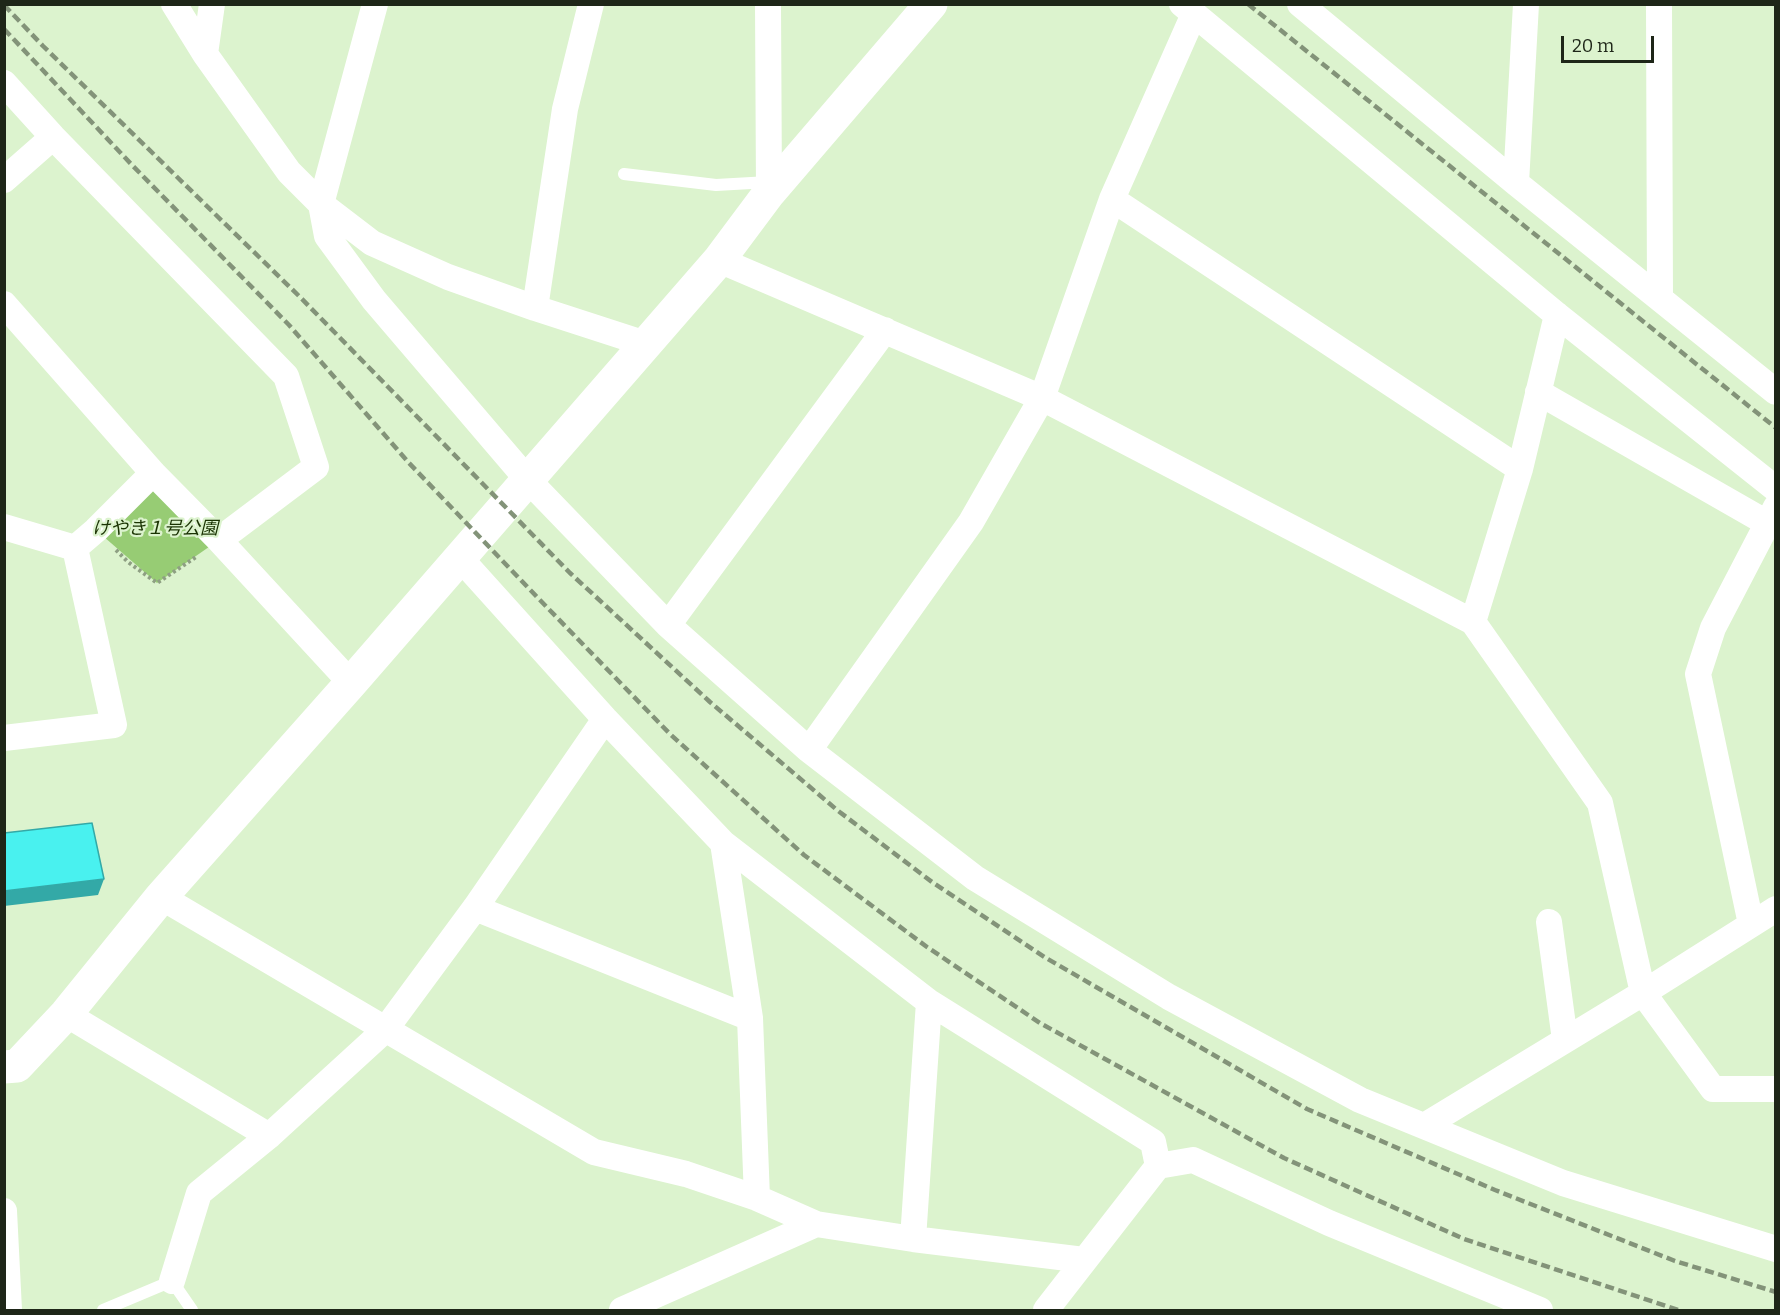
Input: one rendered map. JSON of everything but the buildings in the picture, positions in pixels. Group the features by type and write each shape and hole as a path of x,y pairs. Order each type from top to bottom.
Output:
{"street":[{"path":"174,4 205,54 289,172 321,204 372,243 448,277 646,344"},
{"path":"205,54 212,4"},
{"path":"375,4 321,204 327,236 374,300 527,479 668,626 809,750 975,878 1169,998 1360,1100 1563,1183 1776,1249"},
{"path":"535,308 565,109 591,4"},
{"path":"768,4 769,187"},
{"path":"4,1067 17,1066 66,1014 160,897 351,683 719,260 769,187 931,4"},
{"path":"1300,4 1516,183 1776,392"},
{"path":"1516,183 1526,4"},
{"path":"1659,4 1660,298"},
{"path":"809,750 971,522 1042,398 1112,199 1188,9 1557,315 1776,489"},
{"path":"4,83 285,376 316,467 219,540"},
{"path":"4,180 53,136"},
{"path":"1112,199 1520,469"},
{"path":"719,260 1042,398 1473,622 1600,803 1643,993 1713,1089 1776,1089"},
{"path":"4,304 153,473 219,540 351,683"},
{"path":"1473,622 1520,469 1557,315"},
{"path":"668,626 885,330"},
{"path":"1538,392 1771,515 1713,628 1698,674 1751,924"},
{"path":"75,548 153,473"},
{"path":"4,527 75,548"},
{"path":"4,738 114,725 75,548"},
{"path":"460,558 605,719 723,843 929,1002 1153,1142 1158,1166"},
{"path":"172,1281 199,1193 269,1136 385,1030 475,908 605,719"},
{"path":"723,843 750,1018 756,1198"},
{"path":"160,897 594,1152 686,1174 756,1198 816,1224 913,1239 1084,1260"},
{"path":"475,908 750,1018"},
{"path":"1424,1126 1776,909"},
{"path":"1549,922 1565,1040"},
{"path":"913,1239 929,1002"},
{"path":"66,1014 269,1136"},
{"path":"1046,1311 1158,1166 1193,1160 1329,1223 1540,1311"},
{"path":"4,1211 9,1311"},
{"path":"631,1308 816,1224"}],"lane":[{"path":"624,174 716,185 769,187"},
{"path":"104,1311 172,1281 192,1311"}],"path":[{"path":"96,530 128,562 157,583 219,540"}],"green space":[{"name":"けやき１号公園","path":"153,473 219,540 157,583 96,530"}],"railway":[{"path":"1248,4 1776,428"},
{"path":"4,5 301,298 570,573 710,702 837,810 932,882 1046,958 1307,1109 1495,1190 1675,1261 1776,1292"},
{"path":"4,29 132,165 289,325 409,463 537,597 670,734 804,855 927,947 1040,1023 1284,1158 1464,1239 1678,1310"}]}
